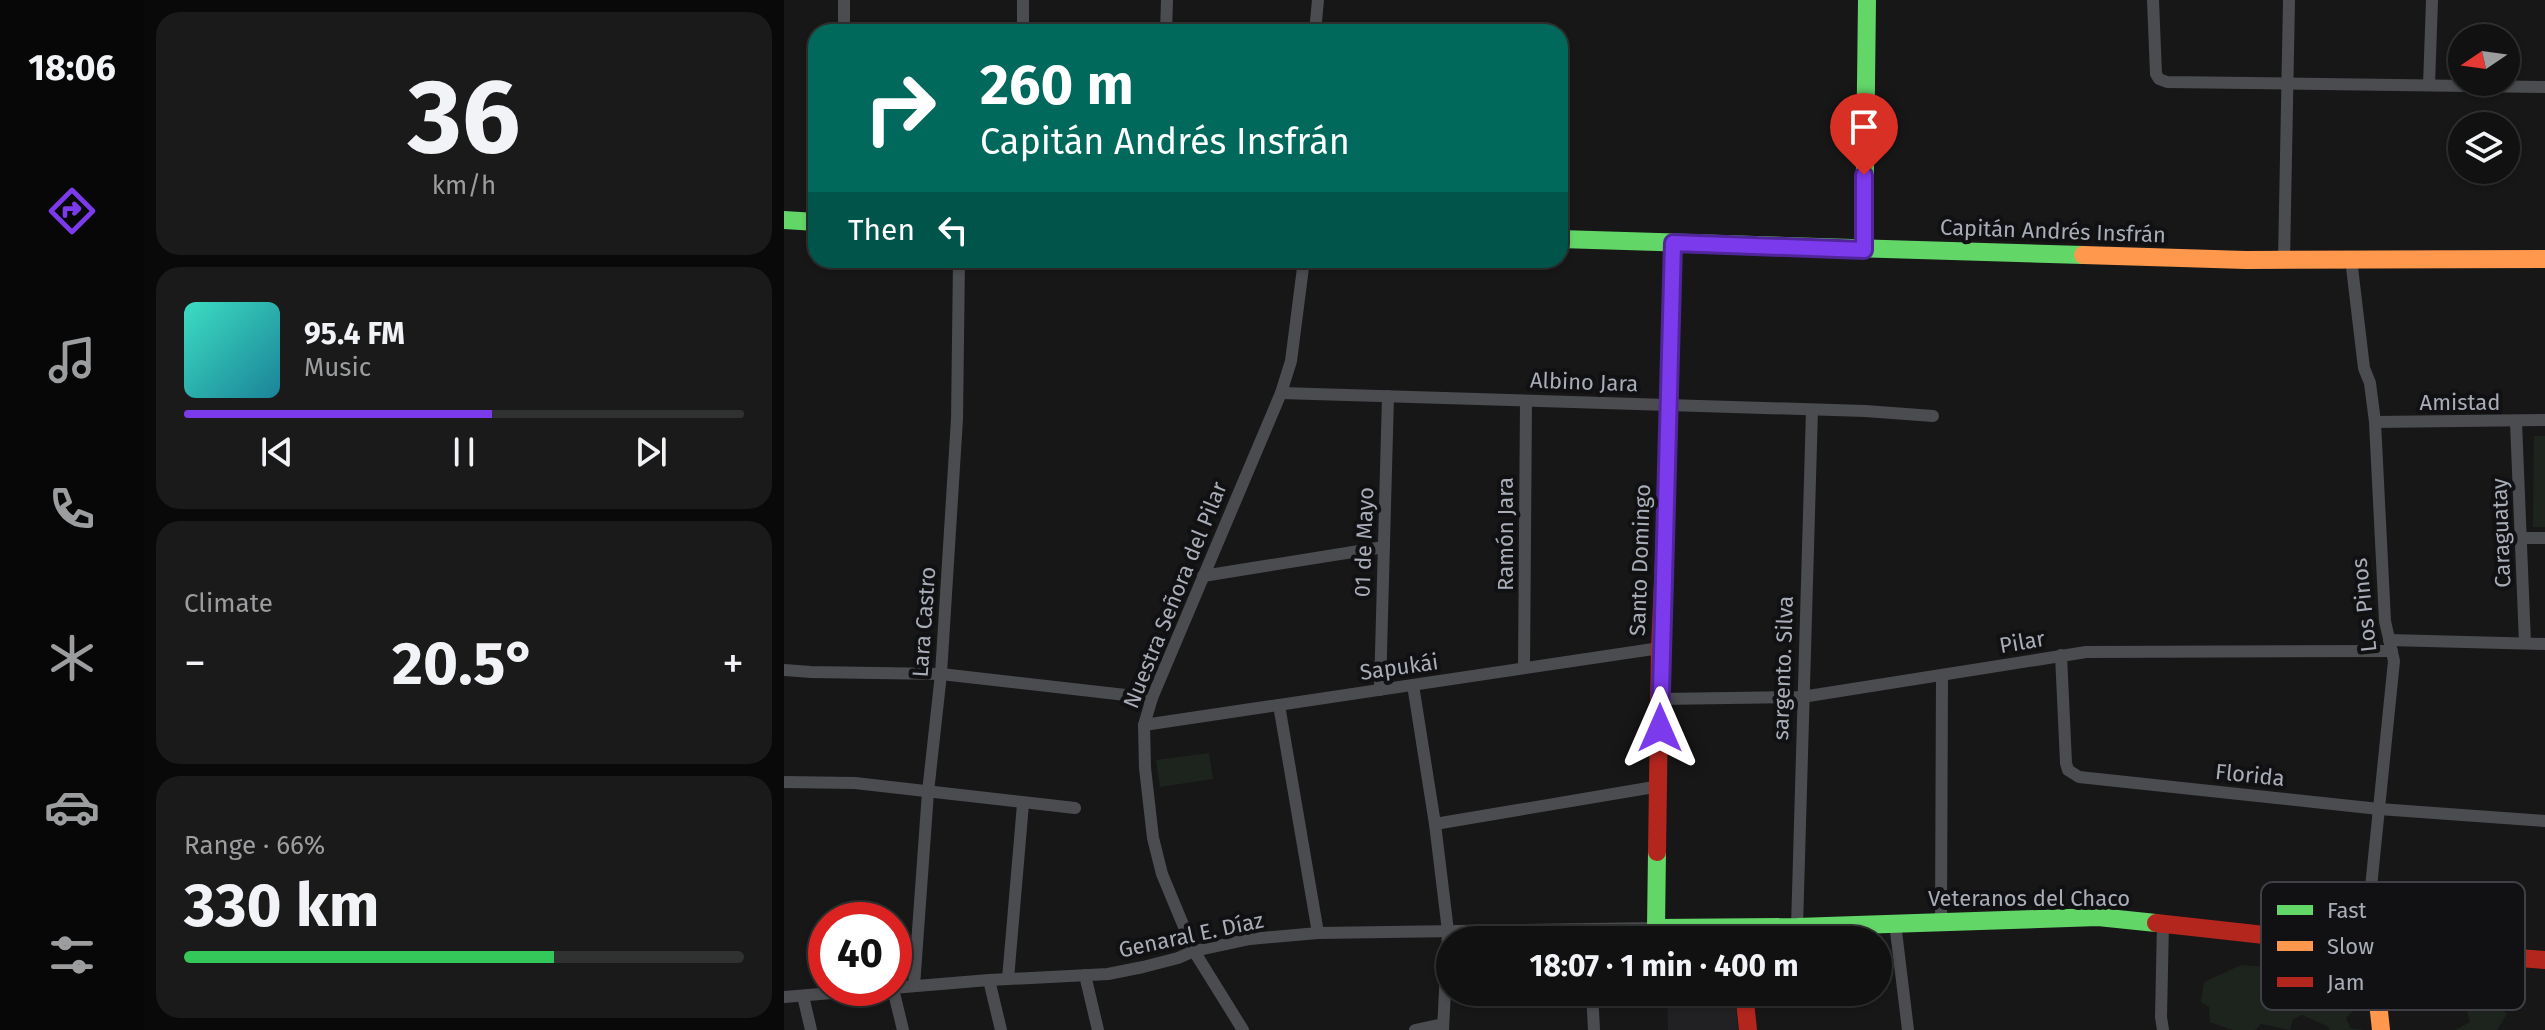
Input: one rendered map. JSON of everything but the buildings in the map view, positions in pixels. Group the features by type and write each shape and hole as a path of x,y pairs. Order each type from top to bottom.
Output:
{"street":[{"path":"844,0 844,24"},
{"path":"1023,0 1023,24"},
{"path":"1166,24 1167,0"},
{"path":"1316,24 1318,0"},
{"path":"1864,250 1867,0"},
{"path":"2153,0 2155,71 2161,81 2545,87"},
{"path":"2284,260 2289,0"},
{"path":"2429,85 2432,0"},
{"path":"784,220 808,222"},
{"name":"Capitán Andrés Insfrán","path":"1568,239 2284,260 2545,259"},
{"name":"Santo Domingo","path":"1656,926 1660,648 1673,243"},
{"name":"Los Pinos","path":"2351,259 2364,368 2370,383 2375,422 2385,621 2394,661 2379,809 2376,882"},
{"name":"Lara Castro","path":"914,986 928,792 941,674 957,419 959,268"},
{"name":"Nuestra Señora del Pilar","path":"1243,1030 1194,951 1171,902 1153,838 1145,768 1144,725 1152,698 1281,393 1291,361 1303,268"},
{"name":"Albino Jara","path":"1281,393 1933,416"},
{"name":"01 de Mayo","path":"1380,690 1388,396"},
{"name":"Ramón Jara","path":"1524,668 1526,401"},
{"name":"sargento. Silva","path":"1797,926 1812,410"},
{"name":"Amistad","path":"2375,422 2545,420"},
{"name":"Caraguatay","path":"2516,422 2525,643"},
{"path":"2521,538 2545,538"},
{"path":"1203,576 1384,547"},
{"name":"Pilar","path":"1660,699 1802,697 2086,652 2545,644"},
{"name":"Sapukái","path":"1144,725 1660,648"},
{"name":"Florida","path":"2061,655 2066,763 2072,774 2079,777 2379,809 2545,821"},
{"path":"784,670 941,674 1152,698"},
{"path":"1941,922 1942,676"},
{"path":"1413,685 1447,926"},
{"path":"1279,705 1318,933"},
{"path":"784,782 855,783 1075,808"},
{"path":"1435,824 1660,786"},
{"path":"1008,979 1023,804"},
{"name":"Veteranos del Chaco","path":"1822,926 2098,917 2261,934"},
{"path":"1895,923 1908,1030"},
{"path":"2163,923 2163,1030"},
{"name":"Genaral E. Díaz","path":"914,986 1085,975 1143,967 1194,951 1250,939 1318,933 1436,931"},
{"name":"Veteranos del Chaco","path":"2525,958 2545,960"},
{"path":"1085,975 1098,1030"},
{"path":"989,980 1001,1030"},
{"path":"803,996 811,1030"},
{"name":"Genaral E. Díaz","path":"784,997 808,996"},
{"path":"897,1006 903,1030"},
{"path":"1415,1030 1443,1027 1444,1006"},
{"path":"1593,1006 1594,1030"},
{"path":"1745,1006 1748,1030"},
{"path":"2379,1010 2381,1030"},
{"name":"Los Pinos","path":"2388,1010 2392,1030"}],"shaded area":[{"path":"2534,436 2545,436 2545,527 2533,527"},
{"path":"1209,753 1213,779 1160,787 1156,760"},
{"path":"2241,965 2261,966 2261,1010 2353,1010 2346,1018 2350,1028 2364,1030 2330,1030 2302,1015 2293,1019 2290,1030 2261,1024 2255,1030 2232,1030 2210,1022 2209,1007 2201,1002 2204,982"},
{"path":"1667,1006 1736,1006 1738,1030 1668,1030"},
{"path":"2467,1010 2503,1010 2507,1014 2497,1030 2455,1030 2470,1022"}],"traffic: fast":[{"path":"1864,250 1867,0"},
{"path":"784,220 808,222"},
{"path":"1568,239 2083,255"},
{"path":"1657,852 1656,928 1797,927 2098,917 2156,923"}],"traffic: slow":[{"path":"1665,537 1673,243"},
{"path":"2083,255 2246,260 2545,259"},
{"path":"2379,1010 2381,1030"}],"traffic: jam":[{"path":"1657,852 1665,537"},
{"path":"2156,923 2261,935"},
{"path":"2525,958 2545,960"},
{"path":"1745,1006 1748,1030"}],"route":[{"path":"1660,728 1673,243 1864,250 1864,175"}]}
